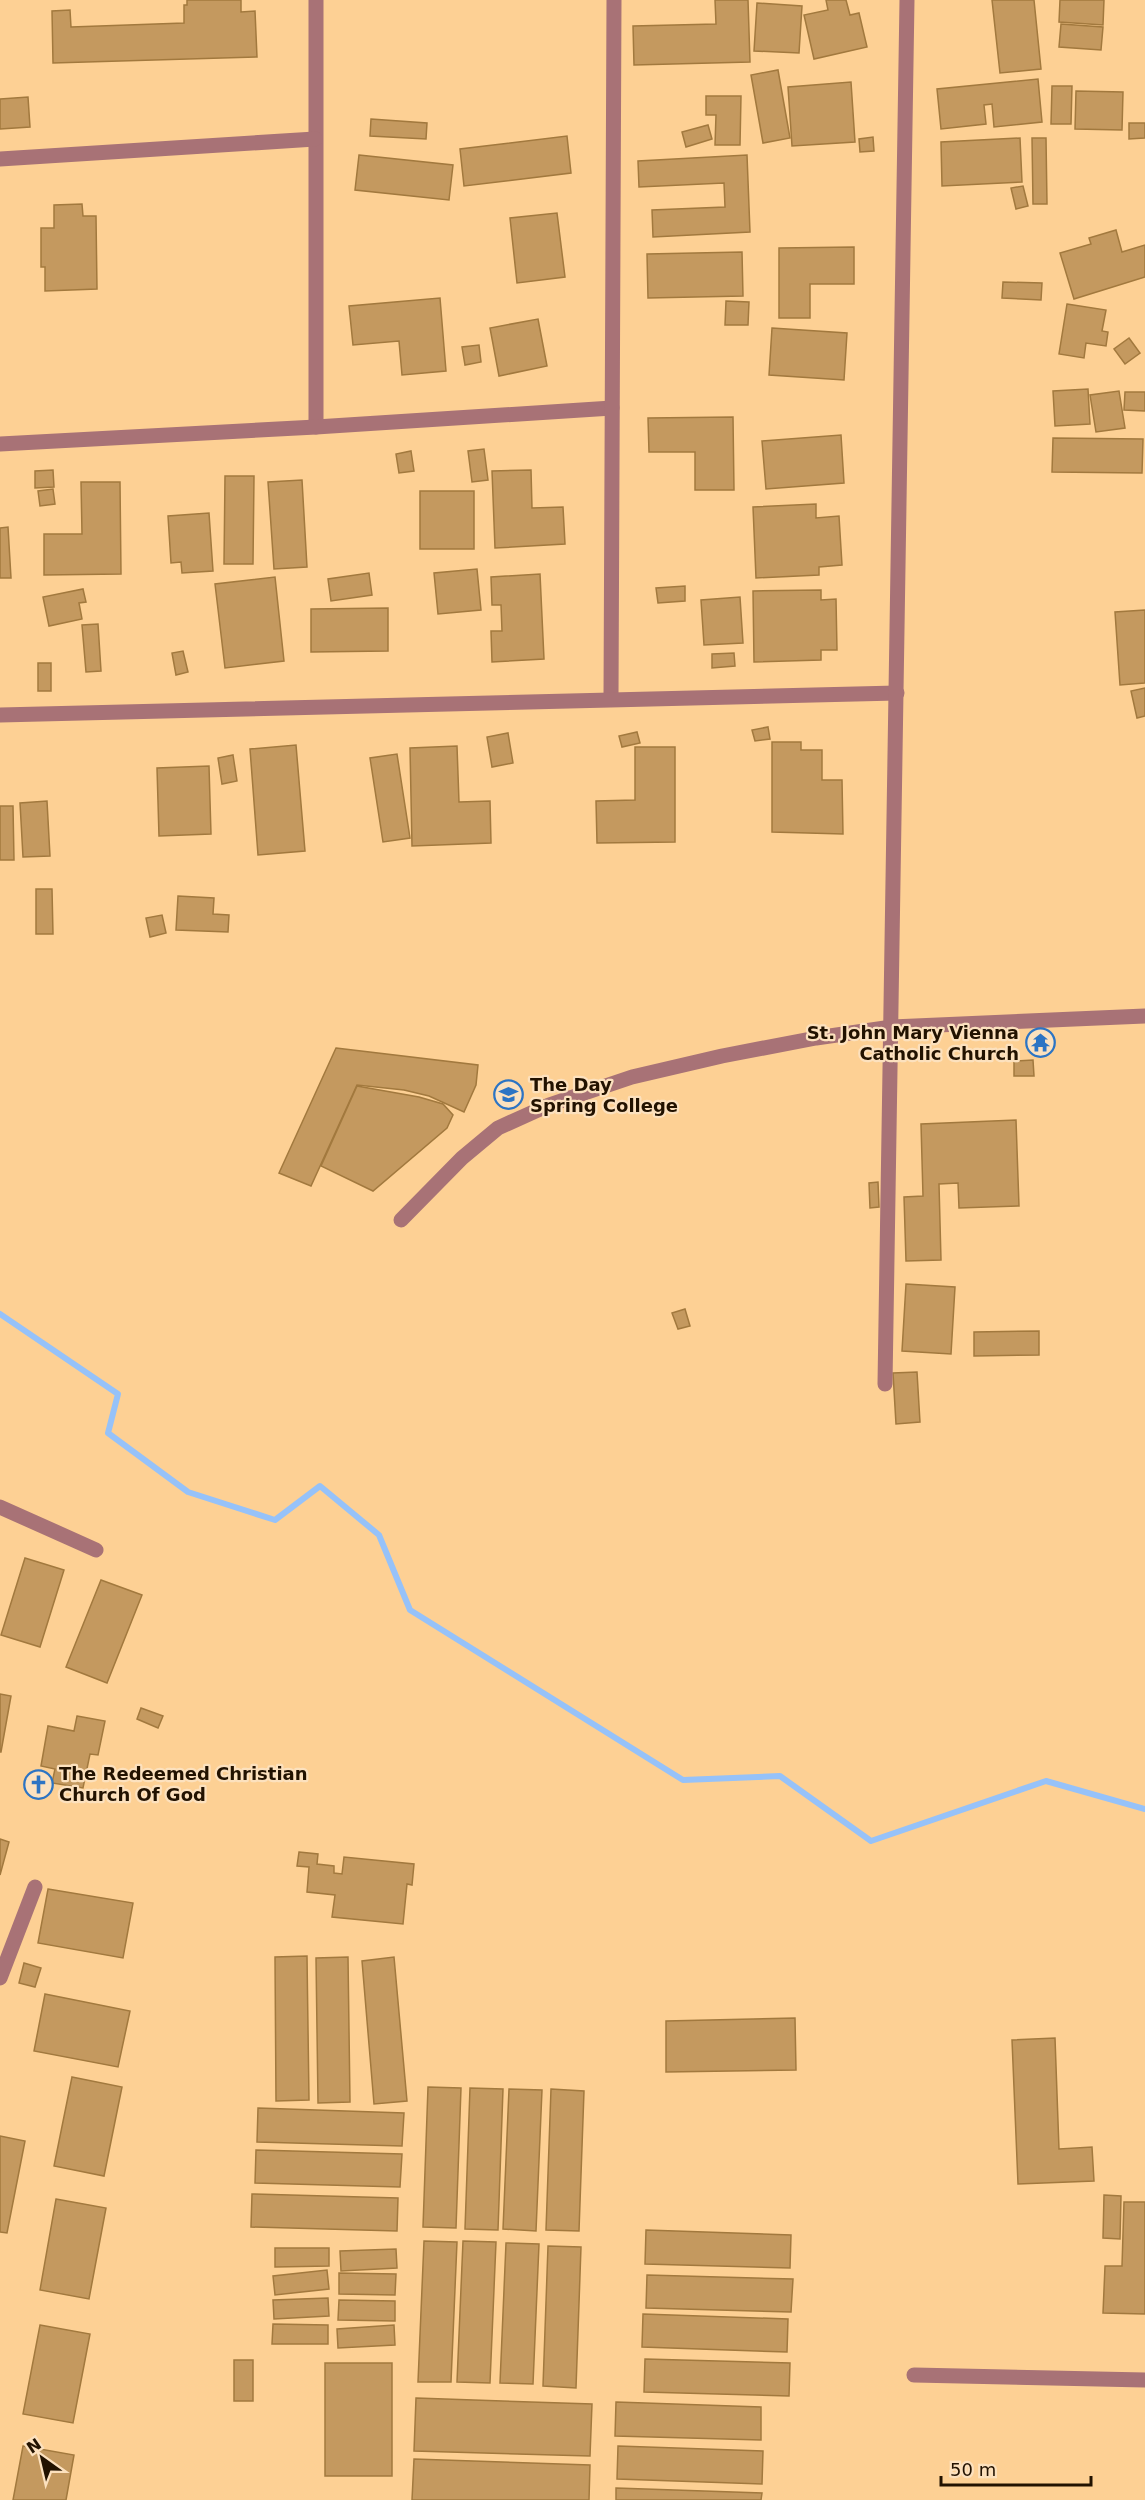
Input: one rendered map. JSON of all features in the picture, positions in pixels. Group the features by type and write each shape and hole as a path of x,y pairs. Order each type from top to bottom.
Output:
{"street":[{"path":"316,0 316,427"},
{"path":"611,699 614,0"},
{"path":"885,1384 908,0"},
{"path":"0,159 315,140"},
{"path":"0,444 612,408"},
{"path":"0,715 897,693"},
{"path":"400,1220 462,1158 498,1128 549,1105 632,1077 722,1056 816,1038 892,1027 1145,1016"},
{"path":"0,1507 96,1550"},
{"path":"0,1977 34,1887"},
{"path":"914,2375 1145,2380"}],"building":[{"path":"187,0 241,0 241,12 255,11 257,57 53,63 52,11 70,10 71,27 184,23 184,5 187,5"},
{"path":"715,0 748,0 750,62 634,65 633,26 716,24"},
{"path":"826,0 846,0 850,15 859,13 867,47 814,59 804,15 828,10"},
{"path":"992,0 1034,0 1041,69 1000,73"},
{"path":"1060,0 1104,0 1103,25 1059,22"},
{"path":"757,3 802,6 799,53 754,51"},
{"path":"1061,24 1103,27 1101,50 1059,47"},
{"path":"778,70 790,138 763,143 751,75"},
{"path":"1038,79 1042,122 994,127 992,104 984,105 986,124 941,129 937,89"},
{"path":"851,82 855,142 792,146 788,87"},
{"path":"1052,86 1072,86 1071,124 1051,124"},
{"path":"1076,91 1123,92 1122,130 1075,129"},
{"path":"706,96 741,96 740,145 715,145 716,115 706,115"},
{"path":"28,97 30,127 0,129 0,99"},
{"path":"371,119 427,123 426,139 370,136"},
{"path":"1129,123 1145,123 1145,138 1129,139"},
{"path":"708,125 712,139 686,147 682,132"},
{"path":"567,136 571,173 464,186 460,149"},
{"path":"873,137 874,151 860,152 859,139"},
{"path":"1020,138 1022,182 942,186 941,142"},
{"path":"1032,138 1046,138 1047,204 1033,204"},
{"path":"359,155 453,165 449,200 355,190"},
{"path":"747,155 750,232 653,237 652,210 725,207 724,183 639,187 638,161"},
{"path":"1023,186 1028,206 1016,209 1011,188"},
{"path":"82,204 83,216 96,216 97,289 45,291 45,267 41,267 41,228 54,228 54,205"},
{"path":"557,213 565,277 517,283 510,218"},
{"path":"1116,230 1122,252 1145,245 1145,277 1074,299 1060,253 1091,244 1089,238"},
{"path":"854,247 854,284 810,284 810,318 779,318 779,248"},
{"path":"742,252 743,296 648,298 647,254"},
{"path":"1003,282 1042,283 1041,300 1002,298"},
{"path":"440,298 446,371 402,375 399,341 353,345 349,306"},
{"path":"726,301 749,302 748,325 725,325"},
{"path":"1067,304 1106,310 1102,331 1108,332 1106,346 1086,343 1084,358 1059,354"},
{"path":"538,319 547,366 499,376 490,328"},
{"path":"772,328 847,333 844,380 769,375"},
{"path":"1129,338 1140,353 1125,364 1114,349"},
{"path":"479,345 481,362 465,365 462,347"},
{"path":"1088,389 1090,424 1055,426 1053,391"},
{"path":"1119,391 1125,428 1096,432 1090,395"},
{"path":"1125,392 1145,392 1145,411 1124,410"},
{"path":"733,417 734,490 695,490 695,452 649,452 648,418"},
{"path":"841,435 844,483 766,489 762,441"},
{"path":"1053,438 1143,439 1142,473 1052,472"},
{"path":"484,449 488,480 472,482 468,451"},
{"path":"411,451 414,471 399,473 396,454"},
{"path":"53,470 54,487 35,488 35,471"},
{"path":"531,470 532,508 563,507 565,544 495,548 492,471"},
{"path":"225,476 254,476 253,564 224,564"},
{"path":"302,480 307,567 274,569 268,482"},
{"path":"81,482 120,482 121,574 44,575 44,534 82,534"},
{"path":"53,489 55,504 40,506 38,491"},
{"path":"420,491 474,491 474,549 420,549"},
{"path":"816,504 816,518 839,516 842,565 819,567 819,575 756,578 753,507"},
{"path":"209,513 213,571 182,573 181,562 171,563 168,516"},
{"path":"8,527 11,578 0,578 0,528"},
{"path":"477,569 481,610 438,614 434,573"},
{"path":"369,573 372,595 331,601 328,579"},
{"path":"540,574 544,659 492,662 491,631 502,631 501,605 492,605 491,577"},
{"path":"275,577 284,661 225,668 215,584"},
{"path":"685,586 685,601 658,603 656,588"},
{"path":"83,589 86,602 79,603 82,619 49,626 43,597"},
{"path":"821,590 821,600 836,599 837,650 821,650 821,660 754,662 753,591"},
{"path":"740,597 743,643 704,645 701,600"},
{"path":"388,608 388,651 311,652 311,609"},
{"path":"1145,610 1145,683 1120,685 1115,612"},
{"path":"98,624 101,671 86,672 82,625"},
{"path":"183,651 188,672 176,675 172,653"},
{"path":"734,653 735,666 712,668 712,654"},
{"path":"38,663 51,663 51,691 38,691"},
{"path":"1145,688 1145,716 1137,718 1131,691"},
{"path":"768,727 770,739 755,741 752,730"},
{"path":"637,732 640,743 622,747 619,736"},
{"path":"508,733 513,763 492,767 487,737"},
{"path":"772,742 801,742 801,750 822,750 822,780 842,780 843,834 772,832"},
{"path":"296,745 305,851 258,855 250,749"},
{"path":"457,746 459,802 490,801 491,843 412,846 410,748"},
{"path":"635,747 675,747 675,842 597,843 596,801 635,800"},
{"path":"397,754 410,838 383,842 370,758"},
{"path":"233,755 237,781 222,784 218,758"},
{"path":"209,766 211,834 159,836 157,768"},
{"path":"47,801 50,856 23,857 20,803"},
{"path":"0,806 13,806 14,860 0,860"},
{"path":"36,889 52,889 53,934 36,934"},
{"path":"178,896 214,898 213,914 229,915 228,932 176,930"},
{"path":"162,915 166,933 150,937 146,918"},
{"path":"336,1048 478,1065 476,1085 464,1112 429,1096 404,1090 357,1085 311,1186 279,1173"},
{"path":"1033,1060 1034,1076 1014,1076 1014,1061"},
{"path":"357,1086 419,1097 443,1104 453,1115 447,1128 373,1191 321,1166"},
{"path":"1016,1120 1019,1206 959,1208 958,1183 939,1184 941,1260 906,1261 904,1197 923,1196 921,1124"},
{"path":"878,1182 879,1207 870,1208 869,1183"},
{"path":"906,1284 955,1287 951,1354 902,1351"},
{"path":"685,1309 690,1326 678,1329 672,1313"},
{"path":"1039,1331 1039,1355 974,1356 974,1332"},
{"path":"917,1372 920,1422 896,1424 893,1373"},
{"path":"25,1558 64,1570 40,1647 1,1635"},
{"path":"101,1580 142,1595 107,1683 66,1667"},
{"path":"0,1694 11,1696 1,1752 0,1752"},
{"path":"141,1708 163,1716 158,1728 137,1719"},
{"path":"77,1716 105,1721 98,1755 90,1754 83,1788 52,1783 55,1769 41,1766 48,1726 74,1731"},
{"path":"0,1839 9,1842 0,1875"},
{"path":"299,1852 318,1854 317,1864 334,1866 334,1873 342,1874 344,1857 414,1864 412,1885 407,1884 403,1924 332,1917 335,1895 307,1892 309,1867 297,1866"},
{"path":"48,1889 133,1903 123,1958 38,1943"},
{"path":"307,1956 309,2100 276,2101 275,1957"},
{"path":"348,1957 350,2102 318,2103 316,1958"},
{"path":"394,1957 407,2101 374,2104 362,1961"},
{"path":"24,1963 41,1968 35,1987 19,1983"},
{"path":"45,1994 130,2011 118,2067 34,2051"},
{"path":"795,2018 796,2070 666,2072 666,2021"},
{"path":"1055,2038 1059,2149 1092,2147 1094,2181 1018,2184 1012,2040"},
{"path":"72,2077 122,2087 104,2176 54,2166"},
{"path":"428,2087 461,2088 456,2228 423,2227"},
{"path":"470,2088 503,2089 498,2230 465,2229"},
{"path":"509,2089 542,2090 536,2231 503,2229"},
{"path":"551,2089 584,2091 579,2231 546,2230"},
{"path":"258,2108 404,2113 402,2146 257,2142"},
{"path":"0,2136 25,2141 7,2233 0,2232"},
{"path":"256,2150 402,2154 400,2187 255,2183"},
{"path":"252,2194 398,2198 397,2231 251,2227"},
{"path":"1104,2195 1121,2196 1120,2239 1103,2238"},
{"path":"56,2199 106,2208 89,2299 40,2290"},
{"path":"1124,2202 1145,2202 1145,2314 1103,2313 1105,2266 1122,2266"},
{"path":"646,2230 791,2235 790,2268 645,2264"},
{"path":"424,2241 457,2242 451,2382 418,2382"},
{"path":"463,2241 496,2242 490,2383 457,2382"},
{"path":"506,2243 539,2244 533,2384 500,2383"},
{"path":"548,2246 581,2247 576,2388 543,2386"},
{"path":"275,2248 329,2248 329,2266 275,2267"},
{"path":"396,2249 397,2268 341,2271 340,2251"},
{"path":"327,2270 329,2289 275,2295 273,2276"},
{"path":"339,2273 396,2274 395,2295 339,2294"},
{"path":"647,2275 793,2279 791,2312 646,2308"},
{"path":"328,2298 329,2316 274,2319 273,2300"},
{"path":"339,2300 395,2301 395,2321 338,2320"},
{"path":"643,2314 788,2319 787,2352 642,2347"},
{"path":"273,2324 328,2325 328,2344 272,2344"},
{"path":"40,2325 90,2334 73,2423 23,2414"},
{"path":"394,2325 395,2345 338,2348 337,2329"},
{"path":"645,2359 790,2363 789,2396 644,2392"},
{"path":"234,2360 253,2360 253,2401 234,2401"},
{"path":"325,2363 392,2363 392,2476 325,2476"},
{"path":"416,2398 592,2404 590,2456 414,2451"},
{"path":"616,2402 761,2407 761,2440 615,2436"},
{"path":"23,2446 74,2455 66,2500 13,2500"},
{"path":"618,2446 763,2451 762,2484 617,2479"},
{"path":"414,2459 590,2465 589,2500 412,2500"},
{"path":"616,2488 762,2493 761,2500 616,2500"}],"waterway":[{"path":"0,1314 118,1394 108,1433 188,1492 275,1520 320,1486 379,1535 410,1610 683,1780 780,1776 871,1841 1046,1781 1145,1809"}],"place":[{"name":"St. John Mary Vienna Catholic Church","path":"1040,1043"},
{"name":"The Day Spring College","path":"509,1095"},
{"name":"The Redeemed Christian Church Of God","path":"38,1784"}]}
